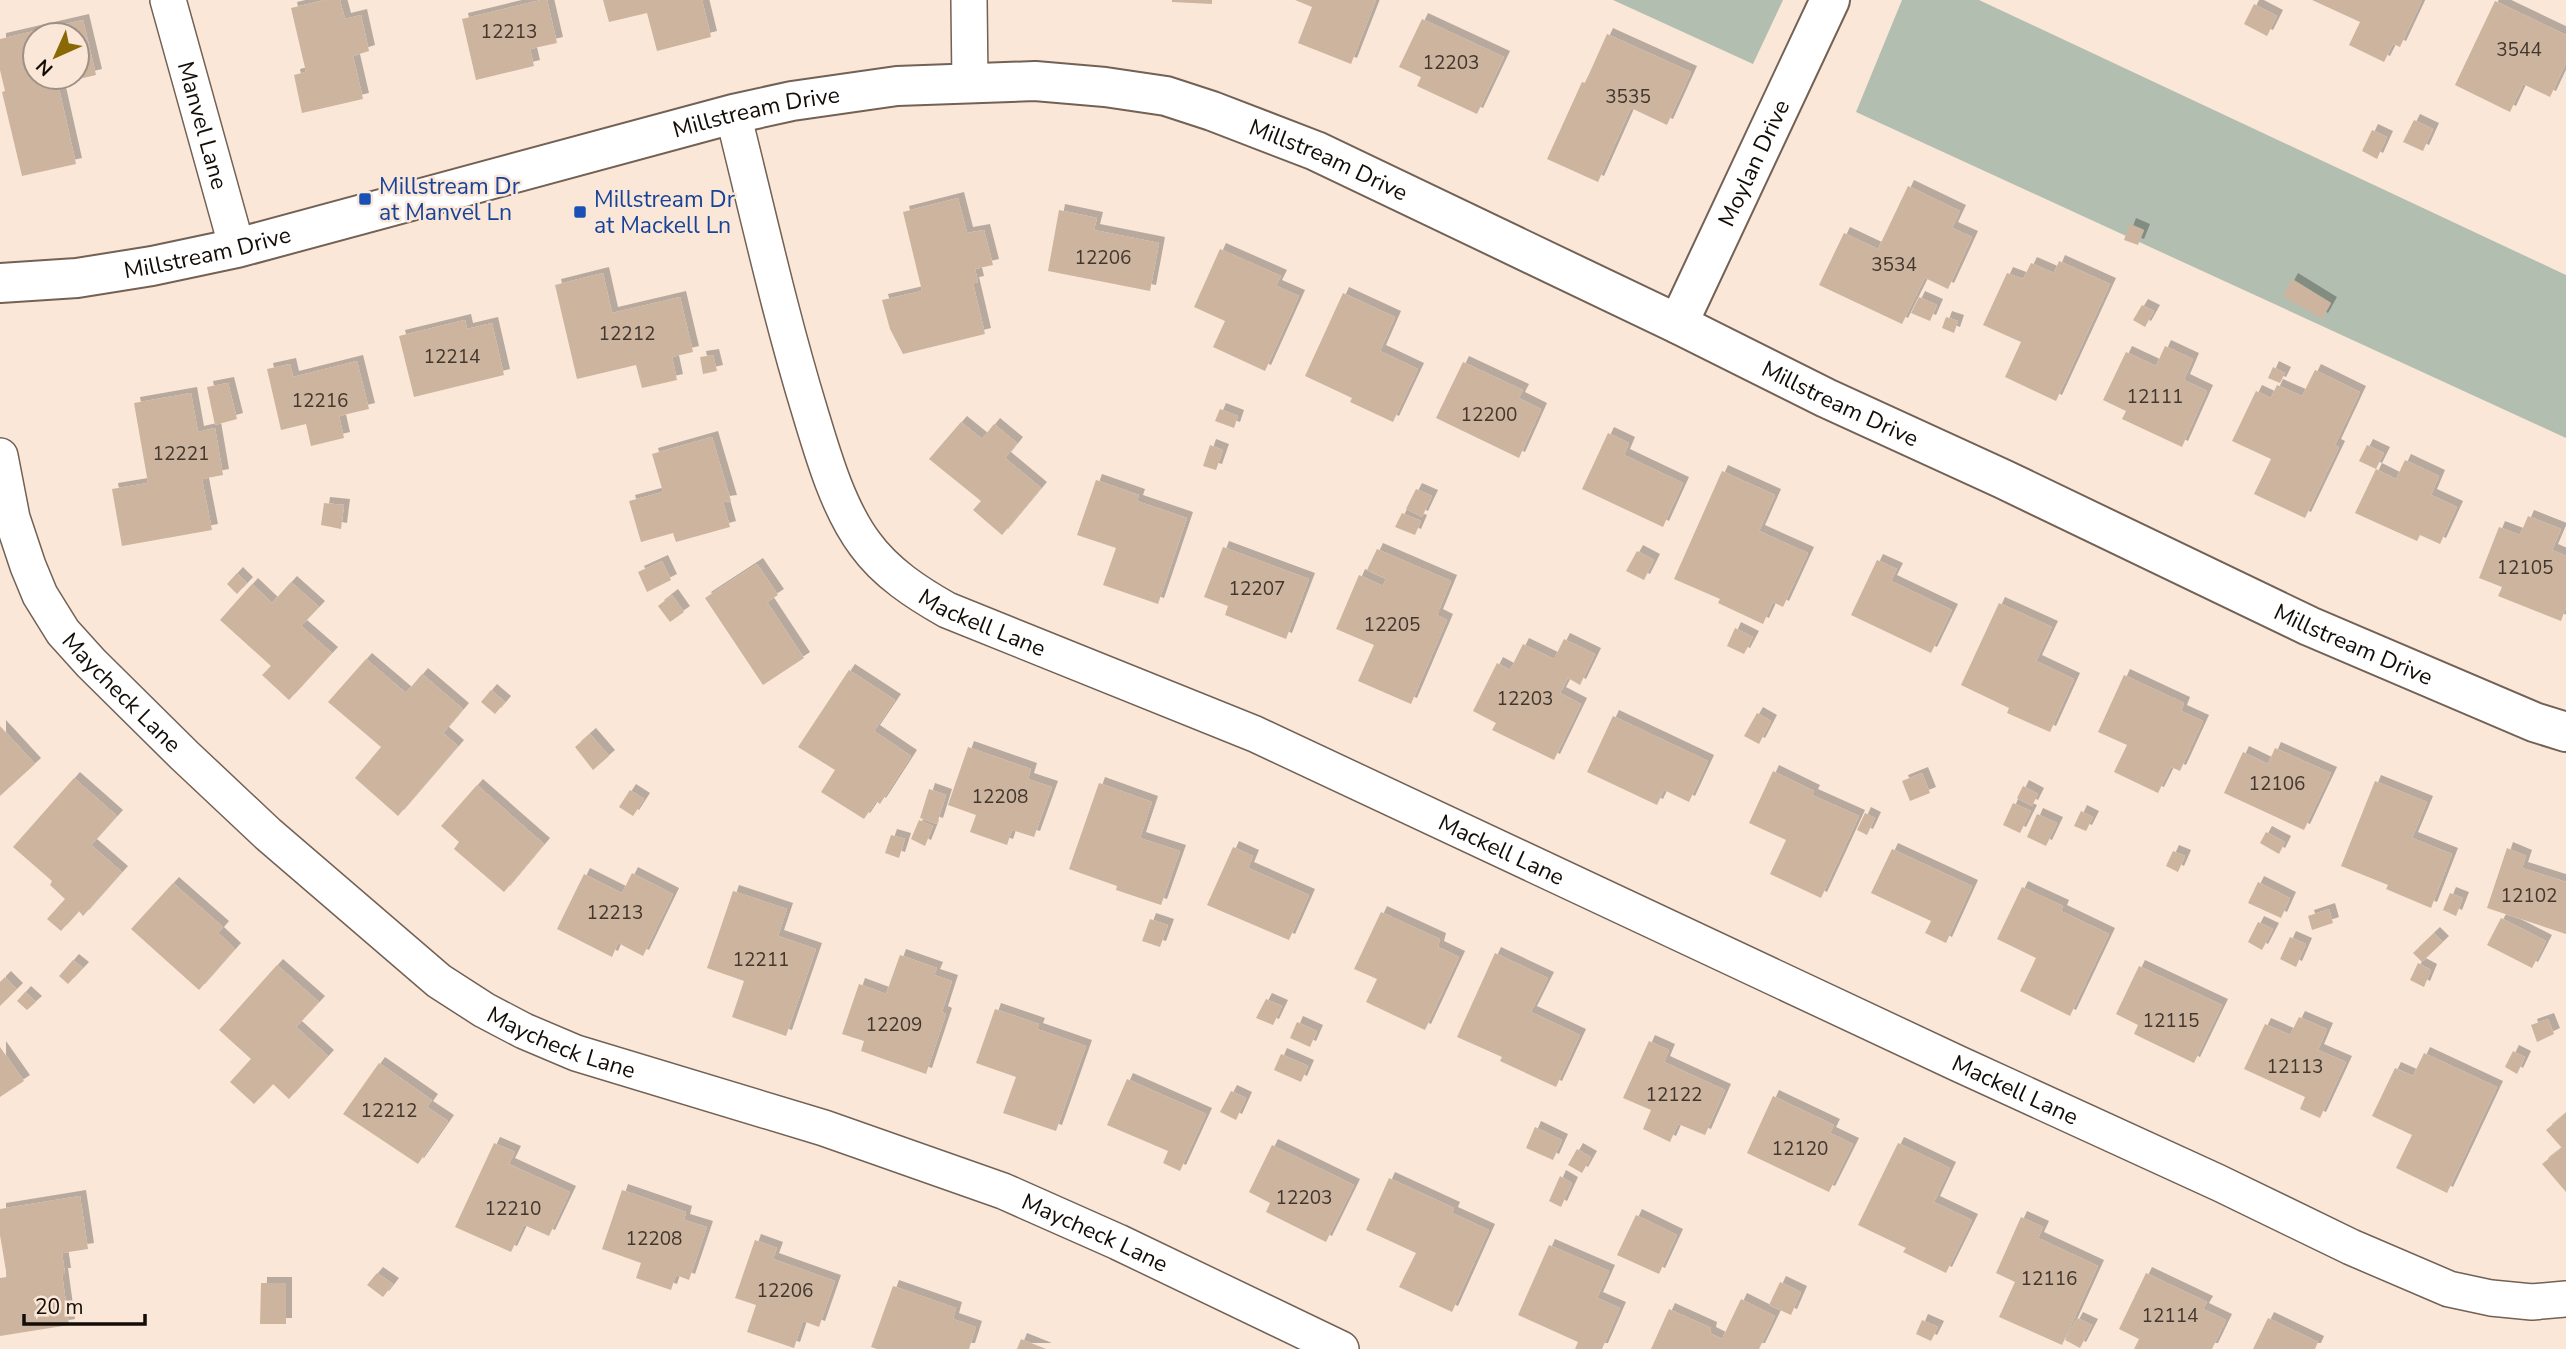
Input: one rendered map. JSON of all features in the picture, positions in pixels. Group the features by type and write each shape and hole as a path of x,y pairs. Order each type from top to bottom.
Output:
{"street":[{"name":"Manvel Lane","path":"168,0 237,248"},
{"path":"969,0 970,83"},
{"name":"Moylan Drive","path":"1678,324 1830,0"},
{"name":"Millstream Drive","path":"0,283 77,278 237,248 733,114 792,101 897,86 1035,81 1166,96 1316,151 1826,398 2003,479 2309,626 2510,712 2566,732"},
{"name":"Mackell Lane","path":"733,114 798,371 822,450 850,521 866,546 909,588 947,610 1255,734 1947,1058 2219,1182 2351,1247 2449,1289 2518,1301 2566,1299"},
{"name":"Maycheck Lane","path":"0,456 12,518 28,566 40,595 63,632 91,663 268,834 439,981 484,1010 576,1053 824,1128 1003,1191 1118,1242 1341,1349"}],"green space":[{"path":"1613,0 1783,0 1753,64"},
{"path":"1902,0 1979,0 2566,275 2566,438 1856,112"}],"building":[{"path":"325,0 340,0 345,19 361,15 369,51 353,56 363,99 302,113 294,75 306,72 291,8"},
{"path":"547,0 557,43 530,49 534,66 476,80 462,19"},
{"path":"603,0 702,0 711,37 657,51 647,13 609,22"},
{"path":"1212,0 1212,4 1172,2"},
{"path":"1295,0 1376,0 1351,64 1298,43 1312,7"},
{"path":"2312,0 2422,0 2400,47 2393,44 2384,62 2349,45 2360,22"},
{"path":"2495,1 2566,35 2566,63 2550,97 2523,84 2510,112 2455,85"},
{"path":"2254,4 2277,16 2267,36 2244,24"},
{"path":"1422,19 1504,57 1477,114 1417,86 1421,77 1399,67"},
{"path":"21,34 21,91 60,91 76,164 22,176 2,92 5,91 0,70 0,39"},
{"path":"1607,34 1691,72 1667,125 1631,108 1598,182 1547,159"},
{"path":"91,54 96,75 91,76"},
{"path":"2414,120 2433,129 2423,151 2403,142"},
{"path":"2372,130 2387,137 2377,159 2362,151"},
{"path":"1908,186 1960,211 1952,228 1972,237 1948,289 1925,278 1902,324 1819,285 1844,233 1878,249"},
{"path":"958,198 967,233 984,230 993,265 975,269 978,282 973,283 985,334 903,354 890,329 882,300 922,291 903,212"},
{"path":"1059,210 1097,218 1094,230 1159,243 1150,291 1048,271"},
{"path":"2130,224 2144,230 2138,245 2124,240"},
{"path":"1220,249 1281,276 1276,286 1299,296 1265,371 1213,347 1225,321 1194,307"},
{"path":"2059,261 2110,284 2056,401 2005,377 2021,342 1983,325 2007,273 2023,279 2031,263 2054,273"},
{"path":"603,273 612,313 680,297 693,352 672,357 677,380 642,388 636,365 577,379 555,285"},
{"path":"2292,279 2331,303 2322,319 2283,296"},
{"path":"1343,293 1395,317 1380,351 1418,369 1393,422 1350,402 1352,398 1305,376"},
{"path":"1919,297 1937,305 1930,321 1911,313"},
{"path":"2142,305 2154,311 2145,327 2133,320"},
{"path":"1946,317 1958,321 1954,333 1942,328"},
{"path":"465,320 467,329 492,323 504,375 414,397 399,336"},
{"path":"2165,346 2193,359 2184,380 2207,391 2182,447 2122,419 2126,411 2103,400 2126,352 2156,366"},
{"path":"713,355 717,371 703,374 700,357"},
{"path":"357,361 369,409 339,416 344,438 311,446 306,424 281,430 267,369 290,364 293,377"},
{"path":"1463,362 1523,390 1519,398 1541,409 1519,458 1436,418"},
{"path":"2273,367 2285,373 2280,383 2268,378"},
{"path":"2315,370 2360,392 2335,445 2339,447 2305,518 2254,494 2271,459 2232,441 2256,391 2271,398 2277,385 2302,396"},
{"path":"228,383 237,419 215,425 207,387"},
{"path":"191,393 198,432 215,428 223,475 202,479 212,530 122,546 112,489 148,483 134,403"},
{"path":"1220,409 1238,416 1234,428 1215,421"},
{"path":"961,422 982,439 994,424 1017,443 1005,458 1041,488 1002,535 973,510 981,501 929,459"},
{"path":"1608,433 1629,443 1624,455 1683,483 1663,527 1582,489"},
{"path":"712,437 731,501 723,502 730,527 676,542 673,533 641,542 629,501 663,492 652,454"},
{"path":"1210,445 1223,450 1216,470 1203,466"},
{"path":"2367,445 2384,453 2376,469 2359,461"},
{"path":"2405,460 2439,476 2431,495 2457,507 2440,544 2420,535 2417,541 2355,513 2376,469 2396,479"},
{"path":"1722,471 1775,495 1759,531 1808,553 1783,607 1773,602 1763,624 1718,603 1720,599 1674,579"},
{"path":"1096,480 1139,495 1137,501 1187,518 1158,604 1103,585 1116,548 1077,535"},
{"path":"1416,489 1432,496 1422,517 1406,509"},
{"path":"324,503 344,505 341,529 321,525"},
{"path":"1402,513 1421,521 1415,535 1395,527"},
{"path":"2528,516 2561,529 2552,550 2566,556 2566,607 2561,621 2498,596 2502,587 2479,578 2499,527 2520,535"},
{"path":"1223,547 1309,579 1286,639 1225,615 1228,606 1204,597"},
{"path":"1377,549 1451,581 1437,615 1447,620 1411,704 1358,681 1374,645 1336,629 1359,575 1383,586 1386,579 1367,570"},
{"path":"1637,551 1654,560 1644,580 1626,571"},
{"path":"1877,560 1897,569 1891,581 1952,610 1931,653 1851,615"},
{"path":"662,561 671,580 647,592 638,572"},
{"path":"757,564 778,595 767,602 804,658 763,685 705,598"},
{"path":"237,573 247,583 237,594 227,584"},
{"path":"291,582 319,607 301,626 332,653 289,700 262,675 271,666 220,620 252,584 272,603"},
{"path":"672,595 684,612 670,622 658,606"},
{"path":"1999,603 2052,627 2036,661 2074,679 2050,732 2007,713 2009,708 1961,685"},
{"path":"1735,628 1753,637 1744,654 1727,646"},
{"path":"1564,639 1595,654 1580,685 1568,678 1560,693 1581,704 1554,760 1492,730 1496,723 1473,711 1497,663 1510,670 1523,644 1554,659"},
{"path":"366,659 406,693 422,674 463,709 443,733 458,746 398,816 355,778 381,747 328,702"},
{"path":"849,670 895,700 874,731 911,756 880,804 876,801 864,819 821,792 835,770 798,747"},
{"path":"2124,675 2184,703 2181,711 2203,721 2180,771 2171,767 2158,793 2114,772 2127,745 2098,732"},
{"path":"491,690 505,702 495,714 481,702"},
{"path":"1757,713 1771,721 1759,744 1744,736"},
{"path":"1613,716 1708,761 1689,802 1664,790 1657,805 1587,772"},
{"path":"0,726 35,764 0,796"},
{"path":"590,734 609,756 593,770 575,747"},
{"path":"968,747 1031,769 1028,779 1052,787 1034,837 1012,830 1007,845 970,832 976,815 948,805"},
{"path":"2275,748 2331,773 2304,830 2224,793 2243,752 2268,764"},
{"path":"1773,771 1814,791 1812,795 1859,816 1821,898 1770,874 1786,840 1749,823"},
{"path":"1922,773 1930,793 1910,801 1902,781"},
{"path":"74,778 117,816 91,845 122,872 83,916 79,911 61,931 47,919 65,899 50,885 52,881 13,847"},
{"path":"2375,781 2427,802 2412,838 2452,854 2431,908 2386,889 2388,885 2341,866"},
{"path":"1099,783 1152,802 1140,838 1180,851 1161,905 1116,890 1117,886 1069,869"},
{"path":"477,785 544,844 504,892 454,849 459,842 441,826"},
{"path":"2023,786 2038,794 2032,806 2017,798"},
{"path":"929,789 946,795 937,824 920,818"},
{"path":"630,790 644,799 633,816 619,807"},
{"path":"2013,803 2031,811 2020,833 2003,825"},
{"path":"2081,811 2093,817 2086,831 2074,826"},
{"path":"1865,813 1875,818 1867,835 1857,830"},
{"path":"2037,814 2057,823 2046,846 2027,837"},
{"path":"919,820 933,826 925,846 911,839"},
{"path":"2266,832 2285,842 2279,854 2260,843"},
{"path":"891,835 905,839 899,858 885,853"},
{"path":"1233,847 1253,856 1248,868 1309,895 1289,940 1207,905"},
{"path":"2507,848 2526,856 2522,868 2566,882 2566,934 2487,908"},
{"path":"1892,849 1972,886 1946,943 1925,933 1931,921 1871,893"},
{"path":"2173,851 2185,856 2178,872 2166,866"},
{"path":"632,873 673,894 643,956 618,943 612,957 557,929 584,874 622,893"},
{"path":"2258,882 2290,898 2281,918 2248,903"},
{"path":"173,883 223,927 218,933 235,949 199,990 131,929"},
{"path":"2022,887 2063,906 2061,911 2109,934 2070,1016 2020,991 2036,958 1997,939"},
{"path":"733,891 787,909 778,936 816,949 786,1036 732,1017 744,981 707,968"},
{"path":"2450,893 2463,898 2456,916 2443,910"},
{"path":"2329,909 2333,923 2312,930 2308,916"},
{"path":"1381,912 1440,939 1438,947 1459,957 1425,1030 1366,1002 1377,979 1354,969"},
{"path":"2501,918 2546,941 2532,968 2487,945"},
{"path":"1150,919 1168,925 1160,947 1142,941"},
{"path":"2258,922 2273,929 2262,950 2248,942"},
{"path":"2434,933 2443,942 2422,962 2413,953"},
{"path":"2290,937 2306,944 2296,967 2280,959"},
{"path":"1495,953 1548,978 1531,1012 1580,1035 1556,1087 1500,1061 1502,1057 1457,1037"},
{"path":"900,955 937,968 934,975 952,981 942,1012 946,1014 926,1074 861,1051 864,1041 842,1034 859,984 886,994"},
{"path":"73,960 83,968 68,984 59,976"},
{"path":"2418,963 2431,970 2424,987 2410,980"},
{"path":"277,965 319,1002 296,1027 328,1056 289,1099 273,1084 254,1104 230,1082 251,1059 219,1030"},
{"path":"2139,966 2222,1005 2194,1063 2134,1034 2138,1025 2116,1014"},
{"path":"5,977 17,989 0,1006 0,982"},
{"path":"25,992 36,1002 27,1010 17,1001"},
{"path":"1266,999 1282,1006 1273,1025 1256,1018"},
{"path":"995,1009 1039,1024 1037,1029 1086,1046 1056,1131 1003,1113 1016,1077 976,1063"},
{"path":"2299,1017 2327,1029 2318,1050 2346,1062 2320,1118 2300,1109 2305,1097 2244,1069 2265,1024 2290,1035"},
{"path":"2548,1019 2554,1034 2537,1042 2531,1025"},
{"path":"1297,1022 1317,1031 1310,1047 1290,1038"},
{"path":"1649,1041 1669,1050 1664,1062 1725,1090 1705,1135 1678,1124 1670,1142 1643,1129 1651,1110 1623,1098"},
{"path":"0,1047 24,1081 0,1097"},
{"path":"2513,1051 2525,1057 2517,1074 2505,1067"},
{"path":"2424,1053 2497,1087 2447,1193 2396,1168 2412,1135 2372,1116 2395,1068 2413,1076"},
{"path":"1281,1054 1308,1066 1301,1082 1274,1070"},
{"path":"379,1063 432,1100 427,1107 448,1121 418,1164 343,1114"},
{"path":"1127,1079 1206,1114 1180,1171 1163,1163 1168,1151 1107,1125"},
{"path":"1231,1091 1246,1098 1236,1120 1220,1112"},
{"path":"1773,1096 1834,1125 1830,1133 1853,1144 1829,1192 1747,1153"},
{"path":"2566,1113 2566,1192 2542,1164 2562,1148 2546,1130"},
{"path":"1535,1127 1562,1140 1553,1160 1526,1148"},
{"path":"494,1143 515,1152 509,1164 570,1192 549,1236 524,1225 511,1252 455,1227"},
{"path":"1898,1143 1950,1168 1934,1202 1972,1220 1946,1273 1903,1252 1906,1248 1858,1225"},
{"path":"1272,1145 1354,1185 1326,1242 1266,1212 1270,1203 1249,1192"},
{"path":"1577,1149 1591,1157 1582,1173 1568,1165"},
{"path":"1560,1176 1572,1183 1561,1207 1549,1201"},
{"path":"1389,1178 1454,1208 1452,1213 1489,1230 1452,1312 1399,1287 1416,1253 1366,1230"},
{"path":"622,1190 686,1212 684,1220 707,1227 689,1280 676,1275 671,1290 636,1278 641,1263 602,1249"},
{"path":"80,1196 88,1249 62,1253 69,1325 0,1336 0,1278 7,1277 0,1235 0,1209"},
{"path":"1636,1215 1677,1235 1659,1274 1617,1255"},
{"path":"2021,1217 2043,1227 2038,1238 2098,1266 2062,1345 1999,1317 2015,1282 1996,1273"},
{"path":"755,1240 777,1248 773,1259 835,1281 819,1327 803,1321 794,1348 747,1332 756,1305 735,1298"},
{"path":"1549,1245 1609,1271 1597,1298 1620,1308 1602,1349 1575,1349 1578,1342 1518,1315"},
{"path":"377,1273 393,1284 383,1297 367,1285"},
{"path":"2146,1273 2207,1302 2203,1309 2226,1320 2212,1349 2134,1349 2139,1339 2119,1329"},
{"path":"1780,1282 1801,1292 1791,1315 1769,1305"},
{"path":"261,1283 286,1283 286,1324 260,1324"},
{"path":"893,1286 956,1308 953,1319 976,1327 969,1349 871,1347"},
{"path":"1741,1299 1775,1316 1759,1349 1651,1349 1669,1309 1711,1328 1710,1333 1722,1339"},
{"path":"2077,1318 2092,1325 2080,1348 2065,1340"},
{"path":"2268,1318 2318,1342 2315,1349 2253,1349"},
{"path":"1922,1320 1938,1327 1931,1341 1916,1334"},
{"path":"1021,1339 1046,1349 1017,1349"}],"place":[{"name":"Millstream Dr at Manvel Ln","path":"365,199"},
{"name":"Millstream Dr at Mackell Ln","path":"580,212"}]}
